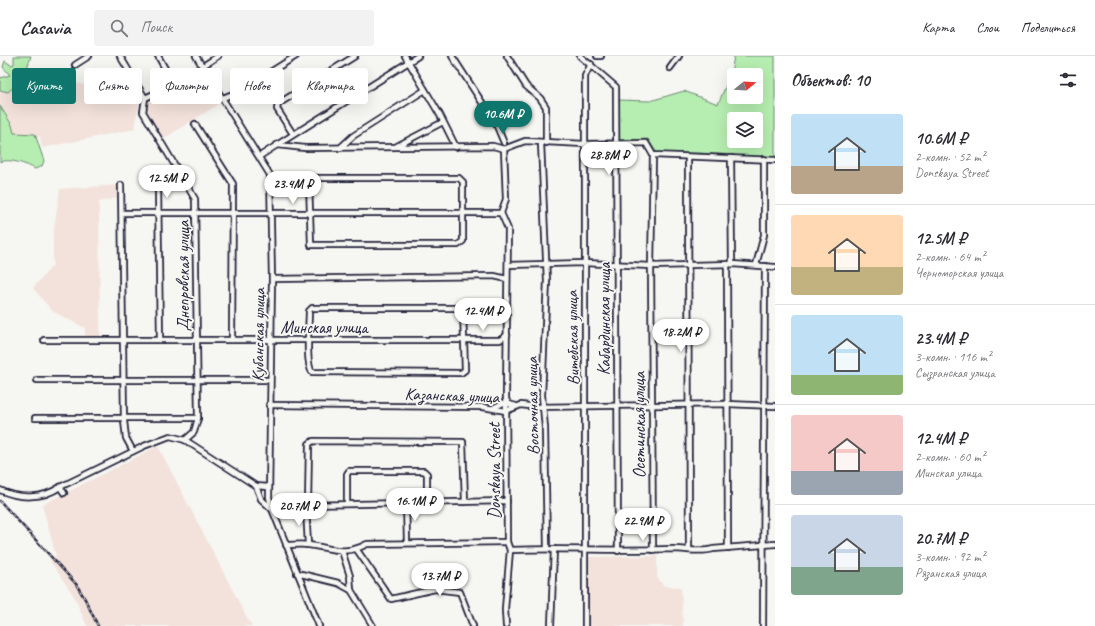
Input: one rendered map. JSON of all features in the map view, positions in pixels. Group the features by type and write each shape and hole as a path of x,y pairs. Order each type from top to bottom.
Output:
{"street":[{"path":"75,65 89,56"},
{"name":"Днепровская улица","path":"120,56 145,98 143,112 195,199 196,380 198,418 194,432 185,440"},
{"path":"158,56 165,68"},
{"name":"Кубанская улица","path":"196,56 260,156 270,175 272,279 268,487 272,509 319,626"},
{"path":"199,68 218,56"},
{"path":"223,98 240,91 296,56"},
{"path":"293,134 277,109 278,104 355,56"},
{"path":"405,56 456,147"},
{"path":"260,156 418,56"},
{"path":"122,213 501,213 506,199 506,148 496,124 452,56"},
{"name":"Восточная улица","path":"507,56 526,86 540,98 546,107 544,143 545,264 547,281 542,406 545,428 547,548"},
{"path":"580,56 591,64"},
{"path":"670,68 679,56"},
{"name":"Кабардинская улица","path":"591,64 616,87 618,551"},
{"name":"Витебская улица","path":"585,626 585,76 591,64"},
{"path":"340,148 353,136 425,90"},
{"path":"145,98 150,96"},
{"path":"396,147 443,122"},
{"path":"195,124 232,184 232,340"},
{"path":"277,144 305,148 493,146 506,148 525,141 585,144 646,143 653,155 775,160"},
{"path":"493,146 504,143"},
{"name":"Осетинская улица","path":"652,550 651,266 653,155"},
{"path":"688,157 690,264 690,549"},
{"path":"728,548 731,158"},
{"path":"756,266 764,235 764,159"},
{"path":"313,178 459,178 463,182 463,213 463,241 458,245 313,246 310,243 309,182 313,178"},
{"path":"121,185 125,341 124,419 126,438 133,451"},
{"path":"158,185 160,340"},
{"name":"Donskaya Street","path":"501,213 508,229 506,501 507,542 510,550 505,609 506,626"},
{"path":"508,265 584,263 651,266 690,264 775,266"},
{"path":"763,626 765,266"},
{"path":"272,279 494,276 507,279"},
{"path":"312,308 460,308 464,311 464,340 465,370 461,373 312,372 309,368 309,311 312,308"},
{"name":"Минская улица","path":"44,340 500,340 507,335"},
{"path":"37,380 270,380"},
{"path":"493,408 506,401 509,404 516,406"},
{"name":"Казанская улица","path":"270,405 493,408 506,411 516,406 652,406 728,404 775,406"},
{"path":"35,418 198,418"},
{"path":"0,490 8,494 44,496 133,451 170,436 185,440 256,486 268,487"},
{"path":"308,545 307,506 309,444 313,440 460,440 464,445 465,502"},
{"path":"347,503 347,474 349,471 424,470 427,474 427,502"},
{"path":"256,486 262,499 272,509 347,503 506,501"},
{"path":"60,487 64,494"},
{"path":"406,502 407,542"},
{"path":"286,544 308,545 342,551 357,550 367,544 407,542 507,542"},
{"path":"510,550 547,548 618,551 690,549 704,552 712,549 775,544"},
{"path":"552,626 554,549"},
{"path":"357,550 392,599 435,589 460,592 473,626"},
{"path":"342,551 350,576 351,590 373,626"},
{"path":"298,573 338,583 351,590"}],"shaded area":[{"path":"12,83 12,104 76,104 76,83 84,85 84,104 139,104 134,129 42,148 40,137 12,134 0,108 0,91"},
{"path":"150,100 150,104 219,104 163,139 146,113 148,101"},
{"path":"119,185 121,197 99,202 100,336 85,336 85,328 52,311 33,288 53,265 53,235 60,189"},
{"path":"158,446 252,626 87,626 74,596 50,561 56,556 42,505"},
{"path":"657,556 657,577 664,586 681,587 683,626 587,626 586,557"}],"green space":[{"path":"14,56 31,56 27,68 12,68 12,89 8,92 0,90 0,78 10,75 3,67 5,61 11,65 14,64"},
{"path":"734,56 775,56 775,158 700,153 657,153 648,139 619,141 618,100 650,101 684,91 718,104 727,83 727,104 763,104 763,68 732,68"},
{"path":"0,106 12,125 14,133 35,134 44,161 42,166 35,169 18,162 0,162"}],"railway":[{"path":"0,501 76,584 98,626"}]}
